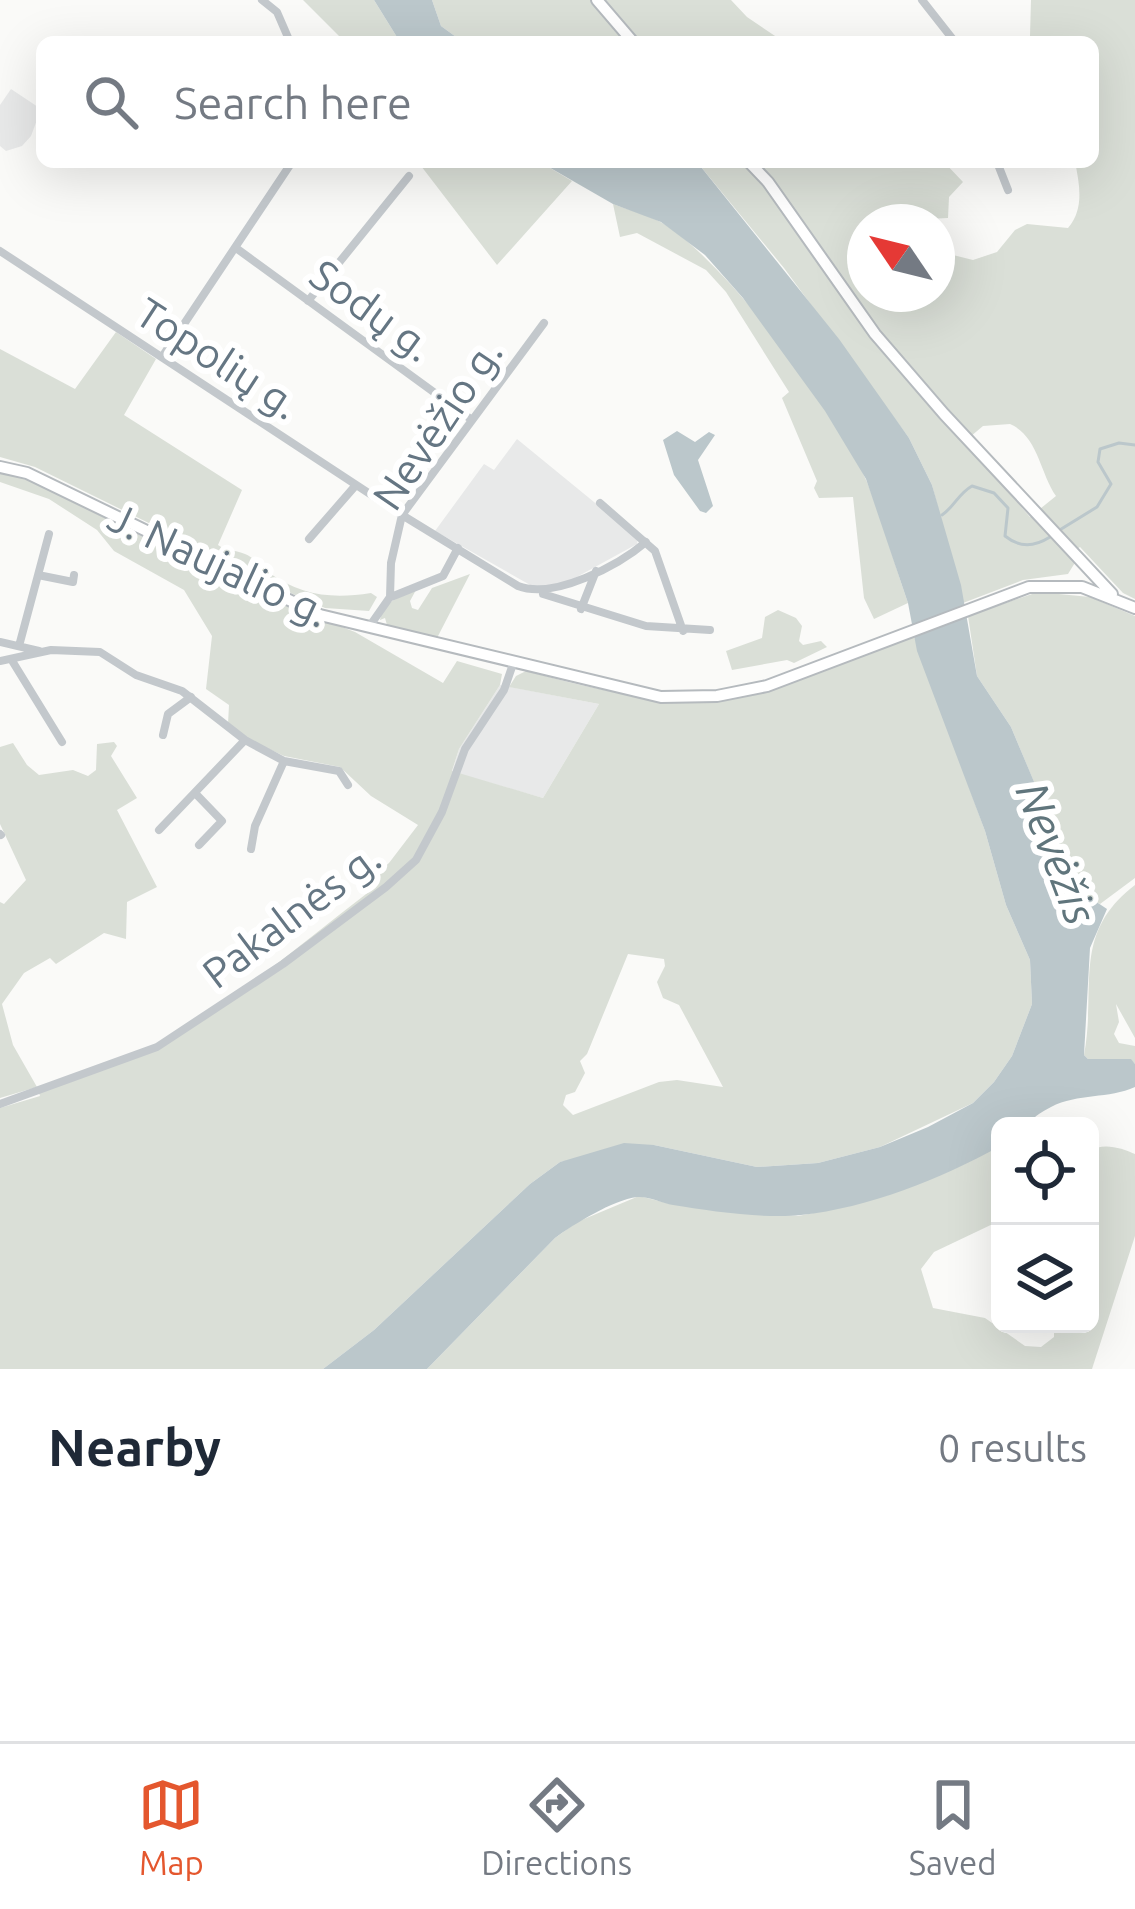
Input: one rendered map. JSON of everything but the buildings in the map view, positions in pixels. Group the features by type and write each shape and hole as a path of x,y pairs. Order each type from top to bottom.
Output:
{"main road":[{"path":"597,0 628,36"},
{"path":"755,168 875,334 944,414 1062,539 1081,571 1118,601 1135,608"},
{"name":"J. Naujalio g.","path":"0,467 27,473 308,611 640,694 698,698 767,686 1029,587 1063,585 1081,571"},
{"path":"1081,571 1118,601"}],"street":[{"path":"262,0 277,12 287,36"},
{"path":"922,0 950,36"},
{"path":"162,357 288,168"},
{"path":"999,168 1008,190"},
{"path":"308,301 409,176"},
{"name":"Sodų g.","path":"236,248 472,420"},
{"name":"Topolių g.","path":"0,251 518,586 581,609 683,631 710,630"},
{"name":"Nevėžio g.","path":"368,628 390,597 391,563 403,515 544,323"},
{"path":"309,539 356,485"},
{"path":"600,503 655,551 683,631"},
{"path":"19,646 49,534"},
{"path":"536,592 565,586 646,542"},
{"path":"390,597 443,576 458,548"},
{"path":"581,609 596,570"},
{"path":"38,575 73,582 74,574"},
{"path":"0,642 40,652"},
{"path":"62,742 5,660 40,652 100,652 136,675 191,698 245,740 284,760 339,771 348,784"},
{"name":"Pakalnės g.","path":"0,1104 158,1047 284,964 386,886 416,860 442,812 465,749 504,690 513,664"},
{"path":"163,735 168,714 191,698"},
{"path":"158,830 245,740"},
{"path":"251,849 255,826 284,760"},
{"path":"195,793 222,821 199,845"}],"shaded area":[{"path":"303,0 374,0 396,36 339,36"},
{"path":"432,0 731,0 775,36 455,36 441,26"},
{"path":"1031,0 1135,0 1135,599 1123,593 1080,547 1071,553 1076,561 1068,574 1023,580 963,603 932,485 909,438 784,268 702,168 950,168 963,182 949,204 847,204 847,312 955,312 955,256 973,260 997,252 1015,230 1027,224 1068,228 1079,205 1076,168 1099,168 1099,36 1030,36","holes":["1010,424 1033,446 1056,496 1030,517 964,442 983,426"]},
{"path":"11,89 36,106 36,122 22,146 6,151 0,146 0,105"},
{"path":"423,168 550,168 572,181 497,265"},
{"path":"613,204 658,221 690,243 748,305 807,380 867,482 908,603 874,619 864,598 853,497 819,498 814,488 817,481 782,398 789,392 726,292 706,270 637,233 620,237"},
{"path":"116,332 156,359 124,415 242,490 218,545 248,555 280,580 305,591 343,596 371,593 377,597 369,611 325,608 35,467 0,457 0,349 75,389"},
{"path":"517,439 638,538 637,544 564,584 532,586 435,531 484,464 494,470"},
{"path":"0,474 22,477 262,596 355,632 443,683 457,661 502,674 500,685 459,749 452,771 543,798 599,704 509,687 526,671 622,694 718,699 783,686 914,636 985,831 1006,905 1030,960 1032,1004 1012,1056 973,1103 880,1147 818,1163 757,1167 654,1145 560,1162 530,1184 374,1330 323,1369 0,1369 0,1108 40,1096 37,1087 145,1049 214,1009 370,891 367,881 389,863 418,825 371,796 340,767 284,756 228,724 229,705 206,689 212,636 184,590 114,551 97,530 49,499 0,482","holes":["628,954 664,959 657,982 663,998 679,1005 723,1087 659,1082 573,1115 563,1105 566,1095 575,1092 585,1073 580,1061"]},
{"path":"470,574 437,638 380,620 398,597 416,590 410,601 418,610 432,588"},
{"path":"1038,592 1090,597 1135,616 1135,878 1100,904 1080,892 1011,727 977,676 968,616"},
{"path":"778,610 802,626 799,641 803,645 821,641 827,647 794,663 787,660 732,670 726,651 762,638 765,617"},
{"path":"500,685 599,704 543,798 452,772 459,749"},
{"path":"114,742 117,746 111,756 137,798 117,810 157,887 127,902 126,939 104,933 56,964 50,958 24,973 2,1004 13,1045 37,1087 0,1098 0,902 4,904 26,880 0,824 0,747 13,743 39,775 73,770 88,776 96,770 97,744"},
{"path":"1135,885 1135,1038 1116,1004 1119,1022 1114,1034 1119,1043 1135,1046 1135,1064 1130,1059 1088,1059 1084,1055 1094,942 1115,904"},
{"path":"1099,1147 1135,1154 1135,1236 1092,1369 427,1369 555,1238 577,1222 639,1196 671,1204 798,1216 888,1195 991,1150 991,1225 934,1252 921,1269 933,1308 985,1318 991,1322 991,1333 1006,1333 1025,1346 1041,1347 1054,1333 1099,1333"}],"water":[{"path":"374,0 432,0 441,26 455,36 396,36"},
{"name":"Nevėžis","path":"550,168 702,168 839,339 909,438 932,485 961,585 977,676 1011,727 1080,891 1107,909 1090,948 1084,1055 1088,1059 1131,1059 1135,1087 1061,1103 1035,1117 991,1117 991,1151 929,1180 852,1206 771,1216 703,1210 641,1197 627,1199 555,1238 427,1369 323,1369 374,1330 530,1184 560,1162 624,1143 757,1167 818,1163 880,1147 973,1103 1012,1056 1032,1004 1030,960 1006,905 985,831 917,651 908,603 866,479 825,411 743,298 705,255 661,222 613,204"},
{"path":"677,431 695,442 709,432 715,435 698,460 713,506 706,513 674,475 663,440"}],"waterway":[{"path":"1058,531 1097,507 1111,484 1098,462 1100,449 1119,443 1135,445"},
{"path":"942,515 972,486 994,493 1008,508 1005,536 1011,540 1027,545 1050,537"}]}
